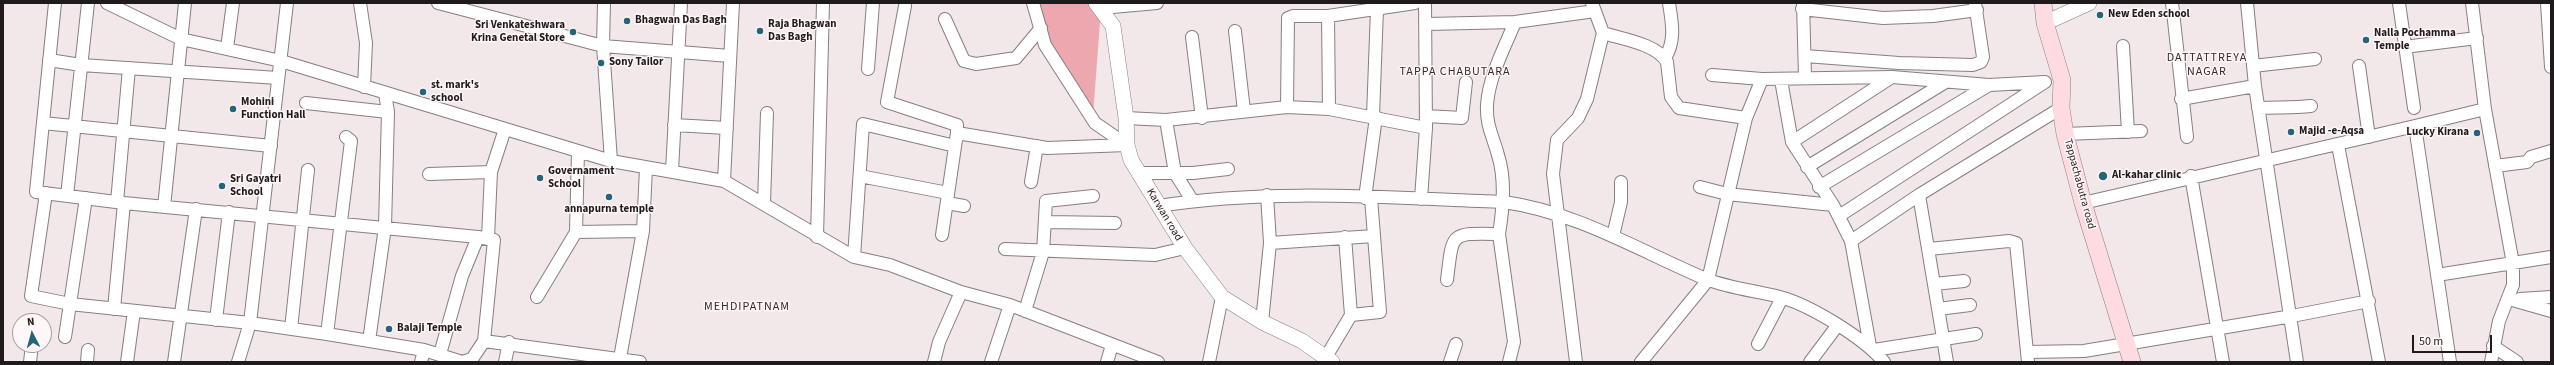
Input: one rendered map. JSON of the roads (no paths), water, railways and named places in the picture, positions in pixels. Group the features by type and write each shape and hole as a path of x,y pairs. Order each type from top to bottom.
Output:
{"main road":[{"name":"Tappachabutra road","path":"2042,3 2054,81 2061,108 2065,134 2083,203 2132,362"}],"street":[{"path":"46,193 31,296 70,304 180,317 250,323 327,334 424,350 462,362 472,358 484,341 494,240 483,237 385,227 120,203 86,198 67,196 46,193 36,192 55,3"},
{"path":"67,196 88,3"},
{"path":"107,3 124,7 181,39 281,61 611,161 724,181 764,203 817,237 854,257 890,265 961,292 1010,305 1112,346 1158,362"},
{"path":"164,207 185,3"},
{"path":"226,48 232,3"},
{"path":"238,362 250,323 287,3"},
{"path":"360,3 366,43 364,87"},
{"path":"438,3 603,46 678,54 730,56"},
{"path":"604,3 603,46 611,161"},
{"path":"672,171 681,3"},
{"path":"724,181 733,3"},
{"path":"817,237 823,3"},
{"path":"868,69 873,3"},
{"path":"1034,3 1045,45 1094,122 1127,146"},
{"path":"1099,5 1157,3"},
{"path":"1287,107 1288,18 1293,16 1328,16 1415,3"},
{"path":"1421,199 1426,128 1426,3"},
{"path":"1665,58 1670,48 1674,32 1669,3"},
{"path":"2046,23 2088,3"},
{"path":"2172,3 2181,99 2187,137"},
{"path":"2247,3 2258,108 2292,316 2297,362"},
{"path":"2400,3 2404,47 2414,108"},
{"path":"2472,3 2485,109 2513,264 2513,285 2509,299 2499,321 2490,362"},
{"path":"2547,3 2551,67"},
{"name":"Karwan road","path":"1099,5 1113,26 1126,118 1127,146 1139,172 1158,206 1185,248 1222,297 1262,322 1302,341 1329,360"},
{"path":"905,6 887,102 957,125 942,235"},
{"path":"1805,77 1806,56 1802,6 1882,18 1933,16 1976,6 1983,57 1981,62 1973,64 1899,63 1806,56"},
{"path":"1426,24 1515,22 1594,7 1603,33 1587,99 1578,118 1557,140 1553,174 1576,362"},
{"path":"1350,315 1380,312 1374,236 1368,198 1375,117 1377,9"},
{"path":"1328,16 1329,108"},
{"path":"945,19 964,61 976,64 1016,58 1041,28"},
{"path":"1509,362 1514,342 1499,234 1504,202 1499,156 1488,131 1487,105 1492,78 1515,22"},
{"path":"1235,31 1244,111"},
{"path":"1603,33 1655,50 1665,58 1667,62 1671,97 1679,108 1746,118"},
{"path":"1192,37 1202,118"},
{"path":"2404,47 2477,38"},
{"path":"2123,46 2128,132"},
{"path":"2253,66 2315,59"},
{"path":"49,60 81,66 179,70 278,78"},
{"path":"2359,66 2369,137"},
{"path":"114,308 123,132 129,68"},
{"path":"1712,75 1781,80 1805,77 1892,78 1944,83 1989,85 2054,81"},
{"path":"1792,142 1892,78"},
{"path":"1641,362 1708,280 1746,118 1762,79"},
{"path":"1781,80 1792,142 1819,187 1833,205 1851,241 1875,355"},
{"path":"1839,216 2054,81"},
{"path":"1426,116 1462,118 1466,82"},
{"path":"1807,168 1944,83"},
{"path":"1819,187 1989,85"},
{"path":"2181,99 2255,86"},
{"path":"369,341 385,227 388,112 385,93"},
{"path":"306,103 388,112"},
{"path":"2258,108 2282,106 2291,109 2311,106"},
{"path":"1126,118 1166,120 1202,118 1244,111 1287,107 1329,108 1426,128"},
{"path":"1851,241 1919,195 2061,108"},
{"path":"2083,203 2191,176 2338,145 2485,109"},
{"path":"764,203 767,113"},
{"path":"1166,120 1175,173 1192,200"},
{"path":"43,123 75,128 271,146"},
{"path":"854,257 863,124 955,146"},
{"path":"674,125 727,128"},
{"path":"2415,126 2450,362"},
{"path":"440,354 462,276 483,237 491,172 505,129"},
{"path":"2065,134 2141,131"},
{"path":"957,133 1037,146 1127,146"},
{"path":"327,334 339,223 351,141 346,137"},
{"path":"2338,145 2369,300 2379,362"},
{"path":"1031,182 1037,146"},
{"path":"537,297 576,232 578,151"},
{"path":"2495,166 2527,162 2531,157 2551,151"},
{"path":"620,358 643,231 646,168"},
{"path":"1139,172 1175,173 1228,169"},
{"path":"290,329 308,170"},
{"path":"429,174 491,172"},
{"path":"860,176 948,198 964,206"},
{"path":"2191,176 2223,362"},
{"path":"1613,236 1621,202 1621,182"},
{"path":"1700,187 1727,194 1833,205"},
{"path":"1262,322 1270,243 1267,195"},
{"path":"1158,206 1192,200 1267,195 1504,202 1557,214 1613,236 1708,280 1782,298 1801,305 1837,326 1875,355 1976,334"},
{"path":"1919,195 1929,249 1946,362"},
{"path":"1024,311 1043,252 1047,200 1093,196"},
{"path":"65,337 86,198"},
{"path":"174,362 196,209"},
{"path":"216,320 228,212"},
{"path":"1046,222 1115,223"},
{"path":"576,232 643,231"},
{"path":"1447,280 1452,243 1458,237 1466,233 1499,234"},
{"path":"1270,243 1374,236"},
{"path":"1329,360 1350,315 1345,237"},
{"path":"1929,249 2009,241 2016,243 2027,357 2084,356 2126,343 2292,316 2369,300"},
{"path":"1005,249 1043,252 1156,255 1185,248"},
{"path":"2437,275 2551,257"},
{"path":"1934,284 1964,281"},
{"path":"934,362 939,342 961,292"},
{"path":"1209,362 1222,297"},
{"path":"2509,299 2551,297"},
{"path":"1758,344 1782,298"},
{"path":"2509,299 2551,311"},
{"path":"991,362 1010,305"},
{"path":"1938,309 1970,305"},
{"path":"128,362 134,311"},
{"path":"1810,362 1837,326"},
{"path":"484,341 508,342 587,358 620,358 640,362"},
{"path":"505,362 508,342"},
{"path":"1450,362 1456,344"},
{"path":"1107,362 1112,346"},
{"path":"2493,346 2517,362"},
{"path":"421,362 424,350"}],"place":[{"name":"New Eden school","path":"2100,15"},
{"name":"Bhagwan Das Bagh","path":"627,21"},
{"name":"Raja Bhagwan Das Bagh","path":"760,31"},
{"name":"Sri Venkateshwara Krina Genetal Store","path":"573,32"},
{"name":"Nalla Pochamma Temple","path":"2366,40"},
{"name":"Sony Tailor","path":"601,63"},
{"name":"st. mark's school","path":"423,92"},
{"name":"Mohini Function Hall","path":"233,109"},
{"name":"Majid -e-Aqsa","path":"2291,132"},
{"name":"Lucky Kirana","path":"2477,133"},
{"name":"Al-kahar clinic","path":"2103,176"},
{"name":"Governament School","path":"540,178"},
{"name":"Sri Gayatri School","path":"222,186"},
{"name":"annapurna temple","path":"609,197"},
{"name":"Balaji Temple","path":"389,329"}],"district":[{"name":"DATTATTREYA NAGAR","path":"2207,65"},
{"name":"TAPPA CHABUTARA","path":"1455,72"},
{"name":"MEHDIPATNAM","path":"747,307"}]}
